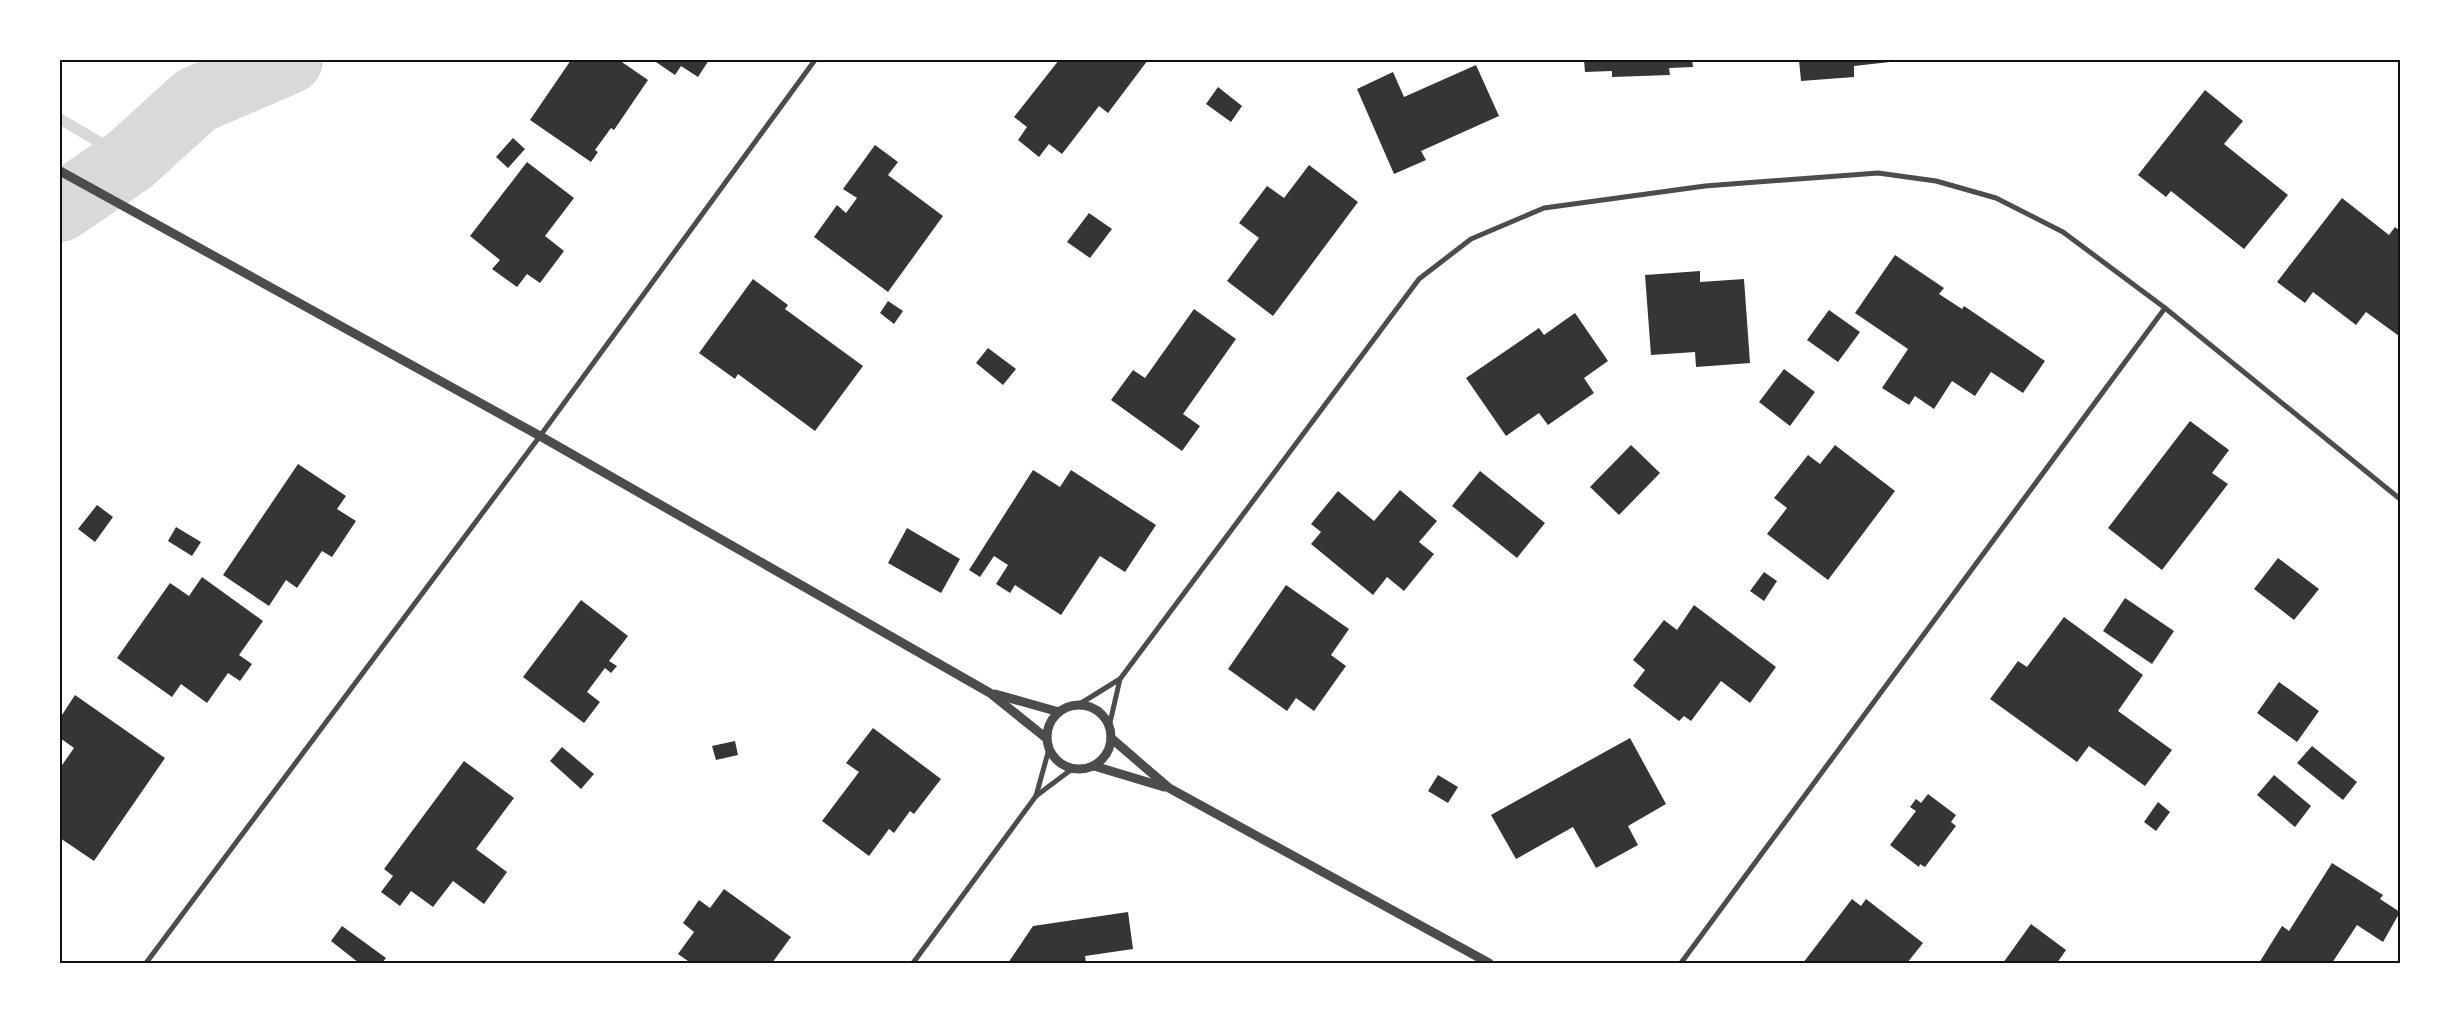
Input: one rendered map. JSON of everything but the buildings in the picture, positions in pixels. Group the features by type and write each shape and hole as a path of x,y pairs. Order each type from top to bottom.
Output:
{"street":[{"path":"146,963 540,436 815,60"},
{"path":"63,172 540,436 990,693 1046,738"},
{"path":"1078,705 1097,710 1104,717 1109,727 1111,738 1109,749 1103,759 1094,766 1072,769 1062,765 1049,749 1046,738 1048,728 1059,712 1068,707 1078,705 1120,679 1419,279 1471,239 1544,208 1705,186 1878,173 1936,181 1996,198 2063,232 2165,308 2400,499"},
{"path":"1681,963 2165,308"},
{"path":"1109,727 1120,679"},
{"path":"990,693 1059,712"},
{"path":"1111,738 1170,788 1489,963"},
{"path":"1036,796 1049,749"},
{"path":"1094,766 1170,788"},
{"path":"913,963 1036,796 1072,769"}],"waterway":[{"path":"60,208 130,160 196,100 289,60"},
{"path":"60,119 130,160"}]}
